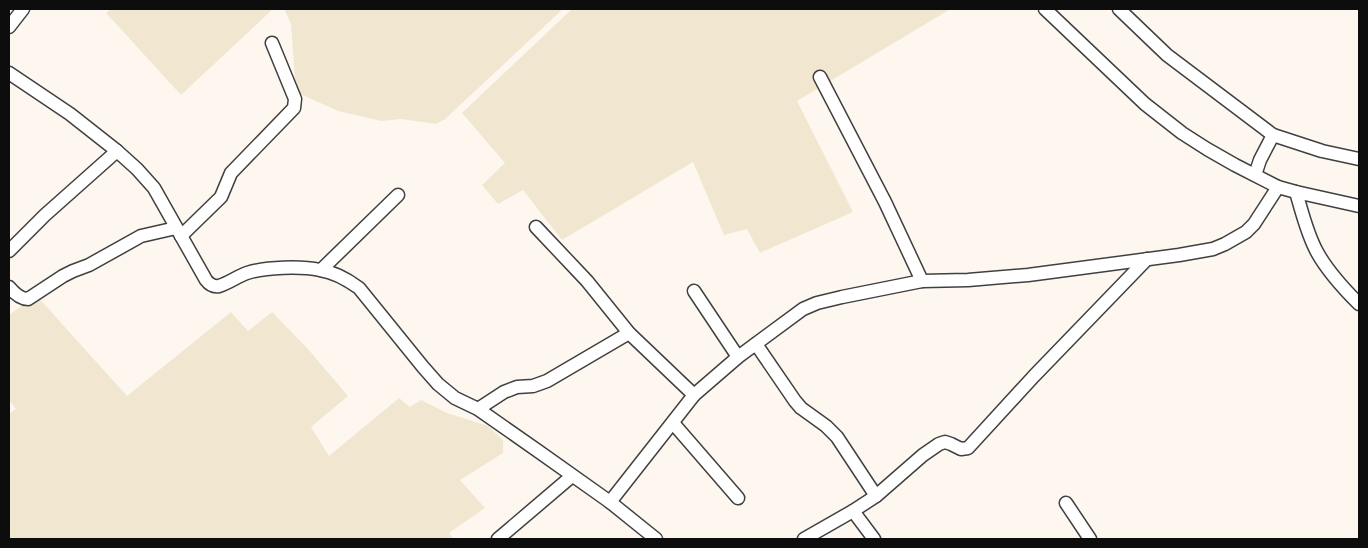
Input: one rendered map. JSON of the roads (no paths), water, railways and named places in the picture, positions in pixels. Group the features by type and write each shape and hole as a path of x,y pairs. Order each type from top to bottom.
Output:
{"street":[{"path":"9,27 23,9"},
{"path":"1045,9 1144,104 1201,145 1278,187 1359,206"},
{"path":"1119,9 1167,54 1270,140 1296,144 1359,160"},
{"path":"9,286 16,295 28,299 62,276 89,265 141,236 178,232 221,196 231,173 294,108 295,99 272,43"},
{"path":"9,73 70,114 137,169 154,188 206,280 213,286 219,286 247,273 293,268 321,270 342,278 359,288 438,384 455,398 478,409 610,502 656,539"},
{"path":"820,77 885,202 922,281"},
{"path":"1255,175 1270,140"},
{"path":"9,251 45,215 117,151"},
{"path":"610,502 694,395 738,357 803,309 817,303 842,297 922,281 968,280 1028,275 1213,249 1246,232 1254,224 1278,187"},
{"path":"1296,192 1310,237 1317,251 1337,280 1359,304"},
{"path":"321,270 398,195"},
{"path":"536,227 587,281 629,333 694,395"},
{"path":"804,539 876,496 939,444 945,442 961,449 968,448 1034,376 1147,259"},
{"path":"694,291 738,357"},
{"path":"478,409 504,392 517,387 533,386 547,381 629,333"},
{"path":"756,344 795,401 837,437 876,496"},
{"path":"673,423 738,498"},
{"path":"498,539 572,476"},
{"path":"1066,503 1090,539"},
{"path":"853,511 874,539"}]}
